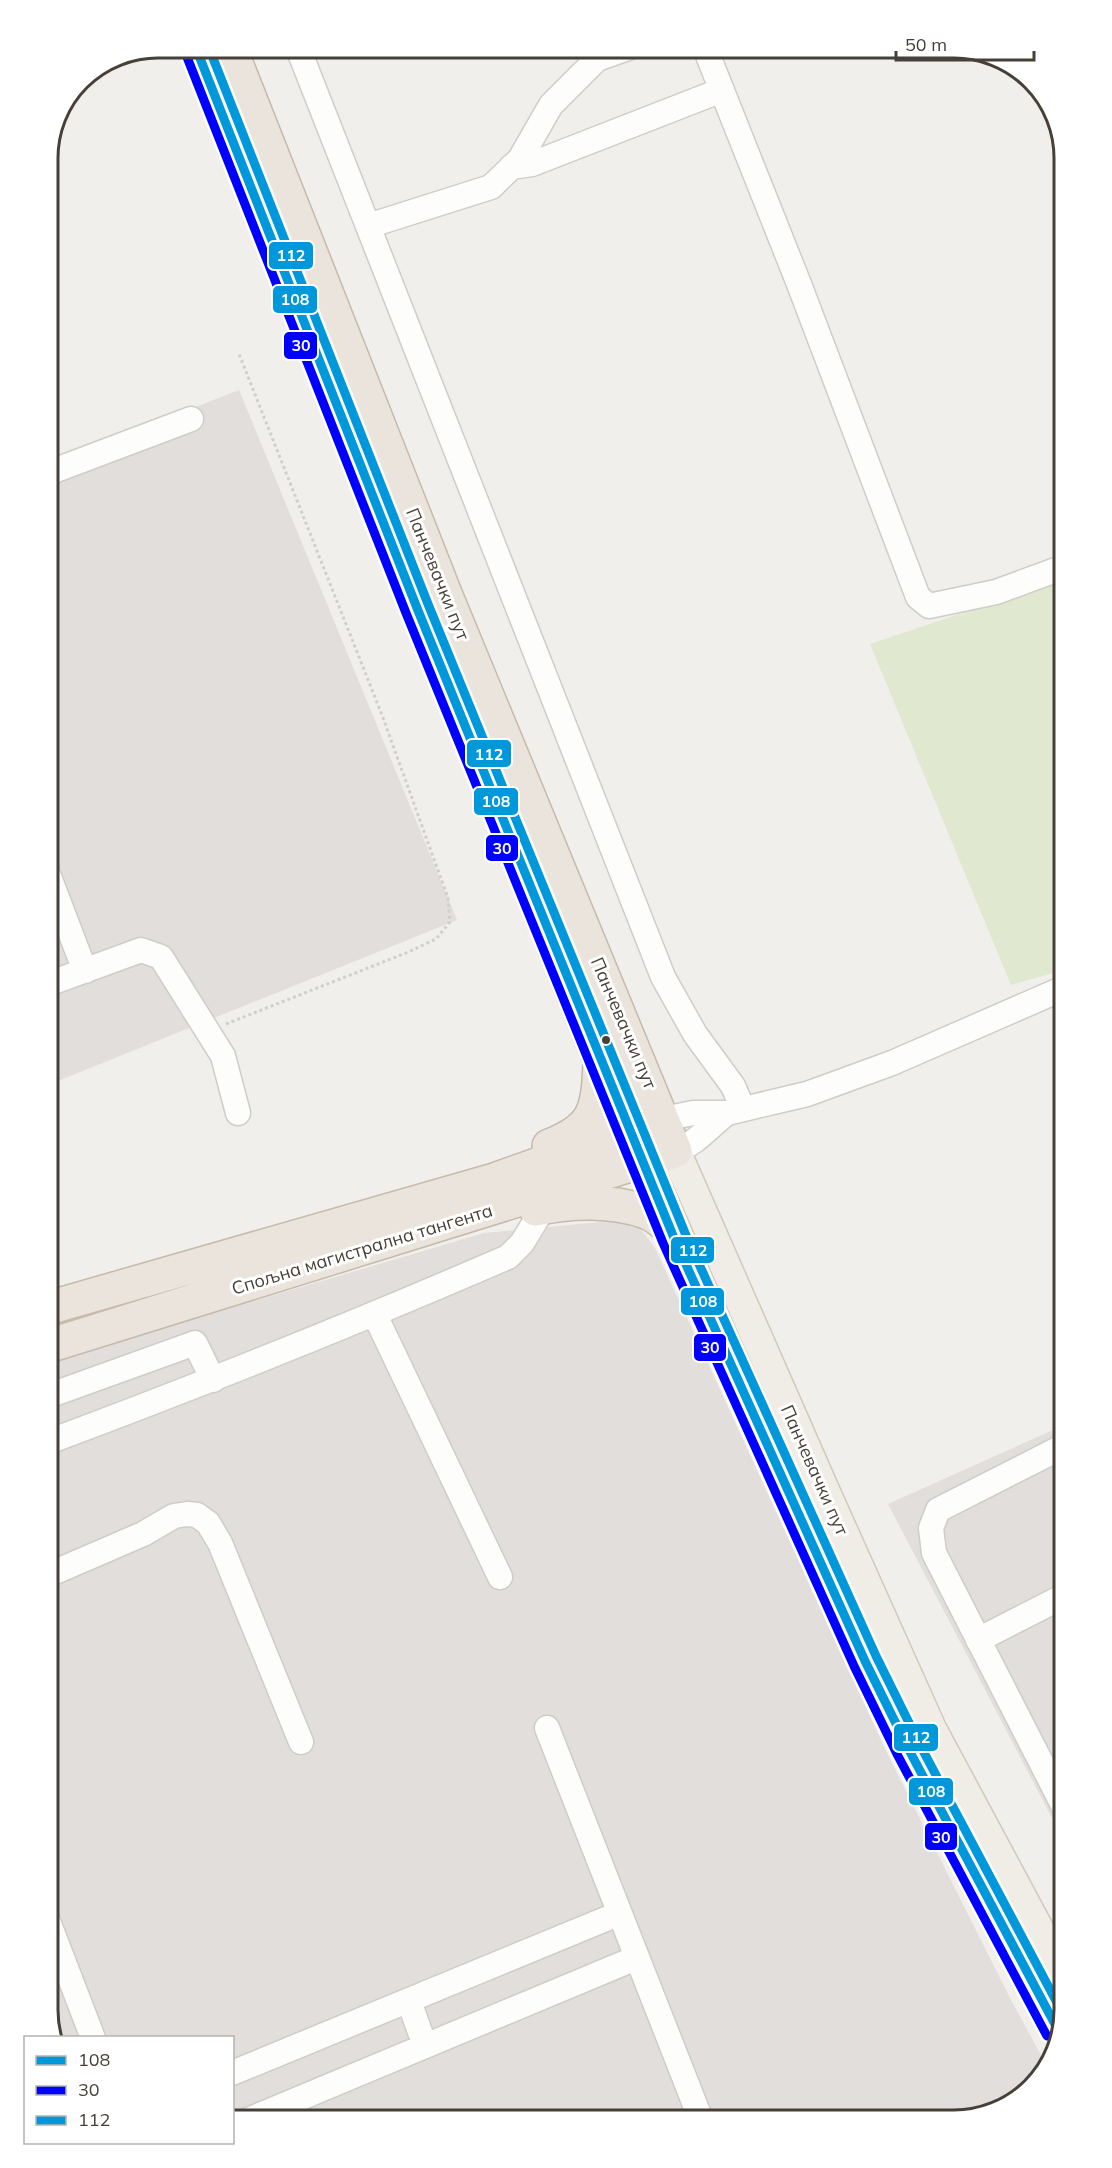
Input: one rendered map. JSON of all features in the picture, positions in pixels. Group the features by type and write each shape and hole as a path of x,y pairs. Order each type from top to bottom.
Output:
{"highway":[{"name":"Панчевачки пут","path":"200,58 421,619 641,1161"},
{"name":"Панчевачки пут","path":"234,58 446,596 675,1150"},
{"path":"494,1180 534,1152 569,1137 584,1125 598,1101 600,1058"},
{"name":"Спољна магистрална тангента","path":"58,1305 494,1180 664,1119"},
{"name":"Спољна магистрална тангента","path":"58,1343 675,1150"},
{"path":"464,1217 492,1218 544,1207 588,1204 622,1206 647,1212 669,1228"}],"main road":[{"name":"Панчевачки пут","path":"675,1150 931,1729 1054,1958"},
{"name":"Панчевачки пут","path":"641,1161 669,1228 865,1661 909,1750 1053,2021"}],"street":[{"path":"302,58 663,978 695,1034 729,1079 735,1111"},
{"path":"368,226 490,187 520,159 550,105 598,59"},
{"path":"709,59 803,295 918,597 929,606 996,592 1054,571"},
{"path":"511,168 532,164 722,90"},
{"path":"59,468 191,419"},
{"path":"59,902 85,971"},
{"path":"59,980 141,950 161,957 223,1056 238,1113"},
{"path":"664,1119 693,1113 735,1111 807,1094 892,1063 1054,992"},
{"path":"675,1150 694,1143 713,1123 735,1111"},
{"path":"58,1438 213,1380 375,1315 508,1257 522,1244 544,1207"},
{"path":"375,1315 500,1577"},
{"path":"58,1392 195,1343 213,1380"},
{"path":"1054,1451 938,1510 931,1528 934,1553 1054,1788"},
{"path":"58,1570 143,1533 174,1516 197,1515 208,1523 220,1543 302,1742"},
{"path":"978,1640 1054,1601"},
{"path":"547,1728 618,1914 697,2110"},
{"path":"234,2072 618,1914"},
{"path":"58,1947 93,2036"},
{"path":"274,2109 636,1958"},
{"path":"409,2001 425,2046"}],"path":[{"path":"208,1031 406,953 436,939 450,922 448,898 382,715 239,354"}],"shaded area":[{"path":"239,390 457,920 58,1081 59,461"},
{"path":"611,1221 637,1224 655,1248 886,1751 1042,2056 1029,2076 1004,2096 973,2108 954,2110 234,2109 234,2036 62,2036 58,2010 58,1359 484,1233"},
{"path":"1054,1429 1054,1822 888,1504"}],"green space":[{"path":"1054,582 1054,973 1011,985 870,644"}],"transit line":[{"name":"30","path":"187,58 406,613 663,1243 854,1666 898,1756 1047,2036"},
{"name":"108","path":"200,58 417,608 674,1238 865,1661 909,1750 1053,2021"},
{"name":"112","path":"213,58 428,604 685,1233 876,1656 920,1745 1054,1997"}]}
